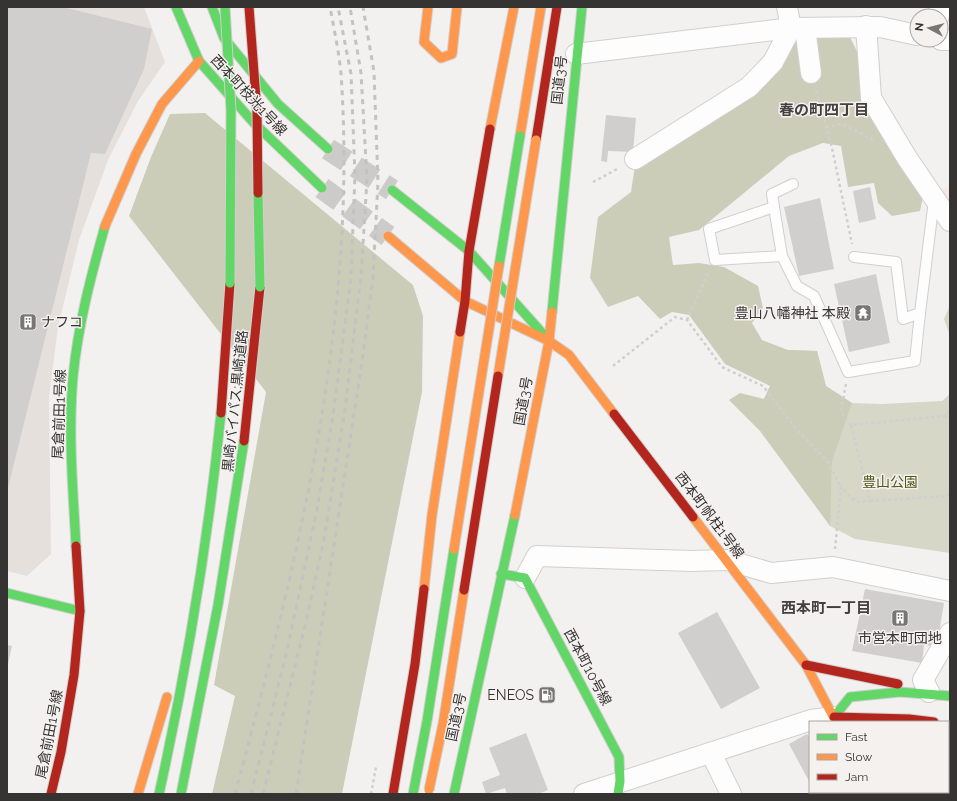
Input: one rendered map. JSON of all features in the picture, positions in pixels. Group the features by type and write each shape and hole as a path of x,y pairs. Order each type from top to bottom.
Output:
{"main road":[{"name":"西本町枝光1号線","path":"176,7 199,61 254,124 322,188"},
{"name":"西本町枝光1号線","path":"212,7 224,38 278,104 328,149"},
{"name":"黒崎バイパス;黒崎道路","path":"159,794 187,658 206,546 222,418 230,283 231,125 229,52 225,7"},
{"name":"黒崎バイパス;黒崎道路","path":"181,794 231,541 253,382 260,287 257,112 249,7"},
{"path":"428,7 424,42 441,58 452,54 457,7"},
{"path":"393,794 415,664 432,516 464,301 469,251 492,115 514,7"},
{"path":"412,794 428,714 541,7"},
{"path":"428,794 443,724 557,7"},
{"name":"国道3号","path":"454,794 501,574 523,480 549,341 576,54 582,7"},
{"name":"尾倉前田1号線","path":"51,794 61,752 72,682 80,611 71,461 73,377 86,293 107,221 136,154 162,104 199,61"},
{"path":"392,190 469,251 549,341"},
{"path":"388,236 464,301 549,341"},
{"name":"西本町帆柱1号線","path":"549,341 569,355 727,560 806,665 835,720"},
{"path":"175,664 206,546"},
{"path":"501,574 525,578"},
{"name":"西本町10号線","path":"525,578 619,757 619,788"},
{"path":"7,593 80,611"},
{"path":"806,665 950,696"},
{"path":"138,794 170,687"},
{"path":"835,720 850,697 874,693 929,692"},
{"path":"835,720 864,721 912,718 928,721"}],"street":[{"path":"787,7 798,28 811,73"},
{"path":"866,26 871,98 907,158 950,221"},
{"path":"576,54 798,28 880,26 909,33"},
{"path":"635,159 749,87 773,62 798,28"},
{"path":"525,578 538,556 691,562 727,560 771,573 833,568 950,591"},
{"path":"929,692 923,680 950,633"},
{"path":"584,794 619,788 711,753 811,720 835,720"},
{"path":"711,753 731,794"}],"lane":[{"path":"793,184 772,194 782,256 797,286 814,296 848,372 915,361 935,198"},
{"path":"774,207 709,229 715,260 782,256"},
{"path":"854,257 896,262 903,319 920,313"}],"path":[{"path":"811,73 826,126 854,257"},
{"path":"826,126 842,124 872,139 877,145"},
{"path":"593,182 635,159"},
{"path":"687,320 715,260"},
{"path":"613,366 675,317 687,320 722,367 763,386 796,430 828,462 841,487 856,502 948,496 950,493"},
{"path":"848,372 840,411 851,425 870,501"},
{"path":"851,425 945,416 950,412"},
{"path":"833,568 841,487"}],"shaded area":[{"name":"ナフコ","path":"7,7 144,7 165,62 138,101 108,160 79,240 58,327 49,397 51,554 27,576 7,571"},
{"path":"950,186 950,205 940,190"}],"green space":[{"path":"850,37 924,192 920,211 892,216 878,203 874,183 848,187 841,146 823,143 789,156 699,230 669,237 673,265 699,263 724,267 758,286 763,308 752,323 762,340 788,350 817,351 826,386 852,403 832,461 830,526 760,431 729,400 740,393 764,399 770,386 725,364 689,315 672,312 660,319 638,296 608,307 590,278 598,217 631,192 635,165 752,91 791,38"},
{"path":"205,113 413,285 423,316 422,392 342,794 212,794 235,696 214,685 266,392 129,216 151,157 170,114"},
{"path":"950,305 950,336 944,319"},
{"name":"豊山公園","path":"788,350 817,351 826,386 852,403 882,404 942,401 950,394 950,553 855,539 830,526 830,501 764,399"}],"building":[{"name":"ナフコ","path":"7,7 63,7 152,29 144,69 105,154 91,153 8,488"},
{"path":"606,115 636,118 633,152 608,151 607,162 601,161"},
{"path":"870,187 876,219 859,223 853,191"},
{"path":"820,198 834,269 799,276 784,207"},
{"name":"豊山八幡神社 本殿","path":"876,274 890,343 849,352 834,284"},
{"name":"市営本町団地","path":"865,589 944,603 939,633 933,633 931,646 924,645 922,663 852,651"},
{"path":"717,612 760,688 721,709 678,633"},
{"path":"7,645 12,646 8,664 7,664"},
{"path":"526,733 548,790 538,794 507,794 505,788 486,794 482,782 500,775 489,748"},
{"path":"807,734 809,737 809,781 789,744"},
{"path":"816,793 840,794 816,794"}],"tunnel":[{"path":"328,149 392,190"},
{"path":"322,188 388,236"}],"railway":[{"path":"235,794 281,617 301,528 318,438 332,347 340,257 344,165 341,74 330,7"},
{"path":"251,794 286,655 317,509 333,416 351,277 355,175 351,74 338,7"},
{"path":"263,794 305,626 324,540 345,409 361,277 367,179 361,73 350,7"},
{"path":"296,794 362,362 373,277 378,182 374,72 363,7"}],"traffic: fast":[{"path":"176,7 199,61 254,123 322,188"},
{"path":"212,7 224,38 278,104 328,149"},
{"path":"225,7 231,110 230,283"},
{"path":"552,312 582,7"},
{"path":"499,266 520,136"},
{"path":"392,190 469,251 543,334"},
{"path":"258,193 260,287"},
{"path":"76,546 71,440 73,377 78,338 90,282 105,226"},
{"path":"159,794 179,699 196,605 210,509 221,413"},
{"path":"181,794 218,605 244,441"},
{"path":"454,794 515,515"},
{"path":"413,794 427,721 454,549"},
{"path":"501,574 525,578 619,757 620,781 618,794"},
{"path":"7,593 80,611"},
{"path":"834,717 850,697 900,692 950,696"}],"traffic: slow":[{"path":"428,7 424,42 441,58 452,54 457,7"},
{"path":"490,129 514,7"},
{"path":"520,136 541,7"},
{"path":"105,226 136,154 162,104 199,61"},
{"path":"498,376 536,140"},
{"path":"388,236 465,301 549,341 569,355 614,414"},
{"path":"454,549 499,266"},
{"path":"515,515 549,341 552,312"},
{"path":"424,589 432,515 460,332"},
{"path":"693,517 806,665 835,721"},
{"path":"429,790 443,724 464,590"},
{"path":"138,794 167,697"}],"traffic: jam":[{"path":"249,7 257,112 258,193"},
{"path":"536,140 557,7"},
{"path":"460,332 465,301 469,251 490,129"},
{"path":"221,413 230,283"},
{"path":"244,441 260,287"},
{"path":"464,590 498,376"},
{"path":"614,414 693,517"},
{"path":"51,794 61,752 74,675 80,611 76,546"},
{"path":"393,794 415,664 424,589"},
{"path":"806,665 898,684"},
{"path":"834,717 909,719 926,721"}],"place":[{"name":"豊山八幡神社 本殿","path":"863,313"},
{"name":"ナフコ","path":"28,322"},
{"name":"市営本町団地","path":"900,618"},
{"name":"ENEOS","path":"547,695"}],"district":[{"name":"春の町四丁目","path":"824,110"},
{"name":"西本町一丁目","path":"826,608"}]}
